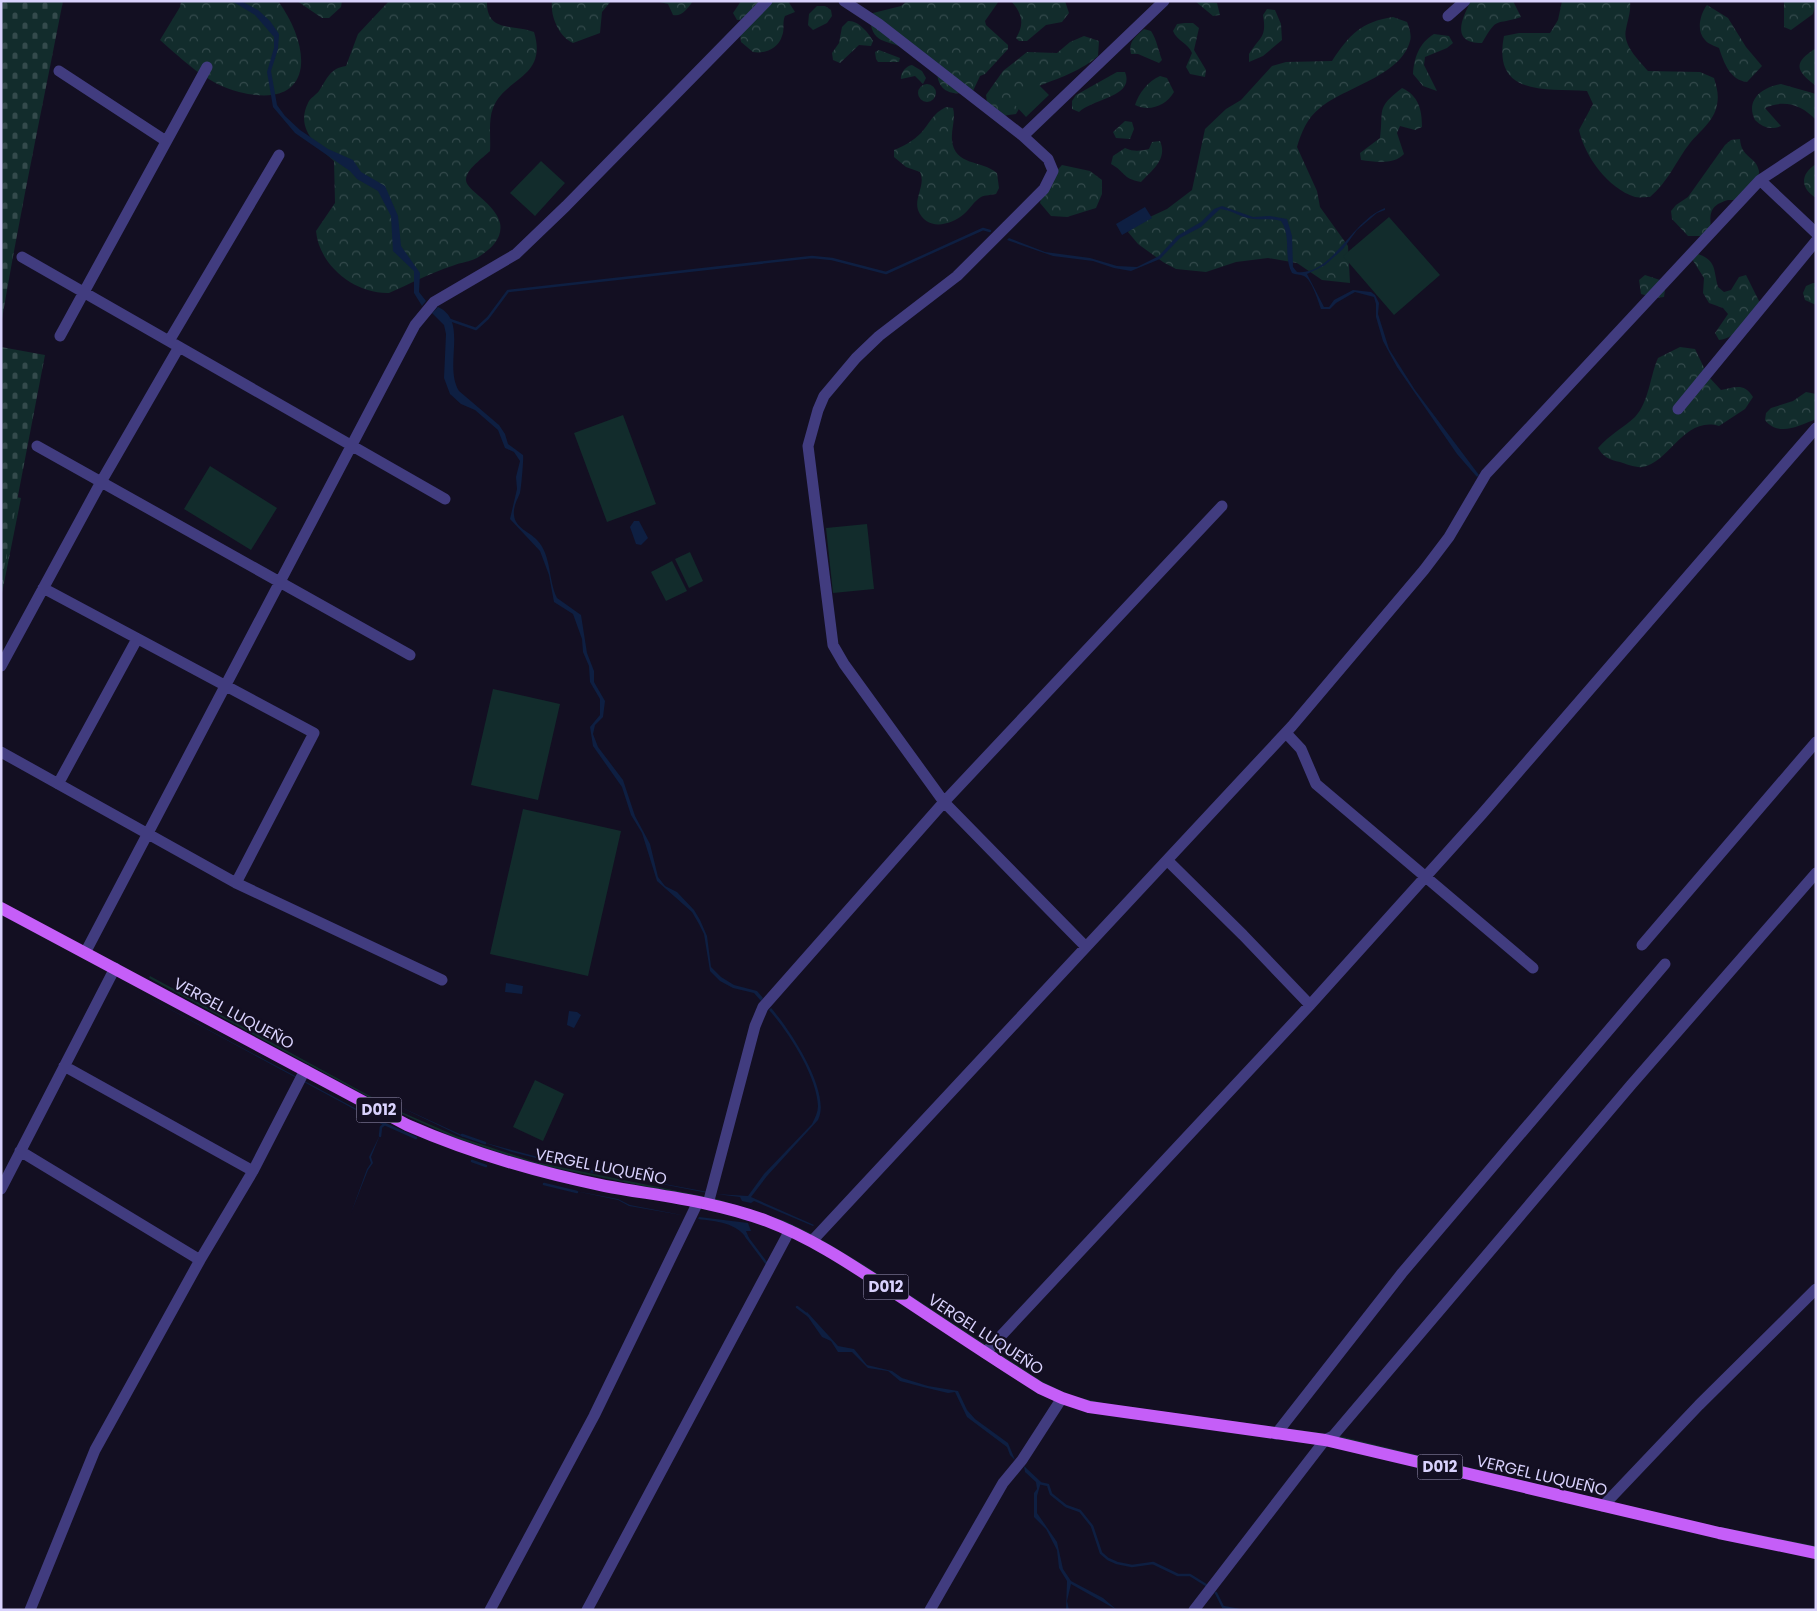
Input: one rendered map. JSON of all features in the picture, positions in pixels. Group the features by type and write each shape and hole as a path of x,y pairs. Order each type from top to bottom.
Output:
{"main road":[{"name":"VERGEL LUQUEÑO","path":"1,908 115,968 302,1076 464,1149 566,1178 703,1203 741,1212 790,1230 851,1264 1040,1388 1062,1398 1097,1408 1325,1440 1603,1506 1816,1553"}],"street":[{"path":"85,952 227,687 415,325 424,312 446,294 516,254 566,206 767,1"},
{"path":"844,1 879,24 1023,136 1052,165 1052,178 1044,190 956,276 879,336 856,358 824,396 808,446 833,644 844,664 944,802 1086,947"},
{"path":"1023,136 1164,1"},
{"path":"1448,16 1464,1"},
{"path":"60,336 207,67"},
{"path":"59,71 166,141"},
{"path":"812,1241 1286,733 1424,570 1449,537 1486,474 1760,180 1816,143"},
{"path":"1,666 174,344 279,155"},
{"path":"1760,180 1816,233"},
{"path":"1678,409 1816,241"},
{"path":"22,257 445,499"},
{"path":"985,1353 1310,1005 1426,877 1816,428"},
{"path":"37,446 410,655"},
{"path":"490,1610 594,1416 703,1203 755,1026 763,1007 944,802 1222,506"},
{"path":"43,588 314,734 236,883"},
{"path":"58,784 137,639"},
{"path":"1286,733 1301,749 1316,784 1533,968"},
{"path":"1642,945 1816,742"},
{"path":"1,752 236,883 442,980"},
{"path":"1167,860 1244,935 1310,1005"},
{"path":"1194,1610 1325,1440 1333,1436 1631,1085 1816,873"},
{"path":"1276,1434 1402,1273 1665,964"},
{"path":"1,1189 115,968"},
{"path":"64,1066 253,1171"},
{"path":"30,1610 95,1450 200,1260 253,1171 302,1076"},
{"path":"20,1152 200,1260"},
{"path":"587,1610 790,1230"},
{"path":"1603,1506 1699,1405 1816,1290"},
{"path":"930,1610 1003,1483 1022,1460 1062,1398"}],"green space":[{"path":"1,1 63,1 1,325"},
{"path":"181,1 278,1 297,37 301,55 300,71 294,84 282,92 264,95 239,92 206,78 196,71 160,40 180,7"},
{"path":"297,1 342,1 341,7 329,18 322,18"},
{"path":"389,1 487,1 488,11 496,23 534,32 537,47 535,59 530,68 506,90 493,108 490,124 490,151 472,168 466,180 467,184 493,209 497,216 500,223 500,233 496,242 477,258 436,272 389,293 363,289 351,283 331,266 324,255 316,231 335,203 334,161 315,143 306,129 304,121 309,101 336,69 346,66 358,34"},
{"path":"552,1 611,1 602,12 600,33 573,43 564,36 556,25 552,13"},
{"path":"656,1 693,1 679,15 673,15 668,4"},
{"path":"741,1 762,1 741,20 737,20 733,13"},
{"path":"771,1 788,1 795,12 785,16 783,33 780,41 774,47 762,52 753,52 741,42 740,33"},
{"path":"907,1 999,1 985,21 986,25 1008,45 1008,49 985,74 980,76 973,91 952,93 946,91 939,82 937,67 910,51 881,40 873,32 870,16 873,13 901,6"},
{"path":"1011,1 1065,1 1069,13 1062,22 1046,25 1027,41 1019,41 1016,38 1021,28 1020,14"},
{"path":"1195,1 1217,3 1220,15 1213,16"},
{"path":"1471,1 1513,1 1521,17 1495,25 1482,43 1472,42 1462,34 1461,28 1464,15"},
{"path":"1562,1 1630,1 1630,12 1625,35 1626,41 1632,52 1648,71 1700,72 1714,78 1718,98 1713,116 1690,143 1662,185 1650,197 1637,197 1625,193 1616,187 1599,170 1586,151 1579,130 1593,104 1587,91 1555,90 1526,85 1514,79 1506,70 1502,56 1504,36 1519,33 1550,33 1558,20"},
{"path":"1784,1 1816,1 1813,14 1791,30 1784,27"},
{"path":"1707,5 1728,18 1746,47 1762,66 1747,82 1741,81 1732,74 1719,48 1708,43 1702,36 1700,22 1702,13"},
{"path":"817,6 825,6 831,10 832,16 827,23 813,30 808,25 809,14"},
{"path":"1267,9 1275,10 1281,24 1282,40 1263,56 1249,62 1249,54 1262,36 1264,28 1263,15"},
{"path":"1393,17 1407,22 1409,26 1411,39 1405,53 1384,72 1315,112 1305,126 1297,147 1317,191 1320,207 1348,246 1350,283 1322,280 1297,263 1268,258 1236,262 1206,272 1176,269 1138,244 1128,232 1139,222 1167,209 1192,190 1205,129 1226,109 1241,100 1272,66 1286,62 1332,61 1345,43 1357,31 1372,22"},
{"path":"848,21 859,25 873,41 871,46 859,45 840,63 833,60 832,53 839,43 842,27"},
{"path":"1193,23 1199,28 1194,50 1206,70 1205,77 1190,74 1186,67 1192,53 1173,31 1177,24"},
{"path":"1144,29 1151,31 1155,38 1162,60 1159,63 1138,54 1131,54 1131,43"},
{"path":"1434,34 1449,36 1453,43 1447,48 1425,57 1424,65 1437,91 1423,86 1413,74 1418,51"},
{"path":"1084,36 1099,41 1098,56 1074,72 1030,90 1016,114 1001,116 988,110 986,95 1003,71 1027,52 1057,53 1070,42"},
{"path":"1816,48 1816,86 1801,71 1800,62"},
{"path":"879,50 900,58 899,62 878,62 875,52"},
{"path":"912,65 922,71 926,78 923,84 915,76 901,79 901,74 904,70"},
{"path":"1117,72 1125,72 1127,80 1119,92 1079,112 1072,109 1072,101 1076,95"},
{"path":"1160,76 1167,78 1174,92 1171,97 1162,104 1151,108 1135,105 1144,88"},
{"path":"1036,82 1049,95 1026,117 1014,104"},
{"path":"927,84 933,87 936,93 933,99 927,102 921,99 918,93 921,87"},
{"path":"1781,84 1816,94 1816,120 1799,107 1779,104 1765,108 1781,126 1767,128 1755,120 1752,106 1757,96 1768,88"},
{"path":"1402,88 1416,99 1421,115 1422,127 1415,130 1400,126 1397,133 1404,154 1395,160 1384,162 1361,160 1360,153 1380,138 1384,105"},
{"path":"946,107 953,108 952,140 954,148 963,158 997,173 999,188 996,194 981,197 958,218 945,224 932,224 922,217 918,210 917,200 922,182 920,172 906,167 894,157 894,150 915,138 934,116"},
{"path":"1125,121 1132,122 1134,129 1130,139 1116,138 1113,132"},
{"path":"1740,139 1743,150 1755,162 1759,171 1755,182 1740,199 1721,202 1714,208 1711,216 1711,233 1704,236 1688,236 1672,219 1671,211 1688,197 1725,145 1731,140"},
{"path":"1160,141 1162,153 1158,164 1141,182 1127,177 1111,164 1113,156 1125,148 1134,151 1146,150 1149,149 1152,142"},
{"path":"541,161 565,183 535,216 510,193"},
{"path":"1816,164 1816,198 1807,190 1804,181 1807,172"},
{"path":"1062,165 1090,171 1102,180 1102,194 1096,208 1067,217 1051,216 1040,203 1048,182"},
{"path":"1389,217 1440,275 1394,315 1343,256"},
{"path":"1695,253 1711,262 1718,287 1724,292 1731,290 1739,277 1746,275 1761,305 1742,327 1731,336 1719,340 1715,333 1728,314 1723,308 1709,303 1703,293 1704,278 1692,259"},
{"path":"1645,275 1660,280 1665,290 1664,297 1655,298 1641,294 1639,280"},
{"path":"1816,283 1816,305 1805,300 1803,293 1806,286"},
{"path":"1,347 45,355 1,584"},
{"path":"1680,347 1695,349 1708,376 1721,390 1738,387 1746,389 1753,397 1745,409 1719,426 1707,425 1696,427 1653,463 1637,467 1607,458 1598,448 1640,411 1658,358"},
{"path":"1806,392 1816,394 1816,419 1789,429 1776,428 1765,420 1766,413 1771,408 1793,401"},
{"path":"623,415 656,504 607,522 574,433"},
{"path":"210,466 277,508 251,550 184,509"},
{"path":"1,494 21,498 1,598"},
{"path":"867,524 874,589 833,593 826,528"},
{"path":"690,552 703,581 689,588 675,559"},
{"path":"672,561 687,591 666,601 651,572"},
{"path":"493,689 560,704 538,800 471,785"},
{"path":"523,809 621,831 588,976 490,954"},
{"path":"150,976 390,1107 456,1136 535,1162 717,1199 785,1221 814,1235 864,1265 1043,1382 1072,1396 1108,1404 1335,1435 1695,1522 1816,1546 1816,1548 1695,1523 1334,1437 1108,1406 1072,1397 1042,1383 863,1266 821,1241 784,1223 717,1201 535,1164 455,1138 389,1108 149,978"},
{"path":"535,1080 564,1094 543,1141 513,1127"}],"water":[{"path":"232,1 241,1 258,10 270,21 279,34 278,49 271,71 277,105 285,116 300,130 328,149 353,160 361,172 385,186 398,216 401,246 420,273 419,292 426,301 422,306 414,293 414,271 393,251 391,216 378,191 357,179 350,171 295,133 273,107 267,72 274,48 274,37 255,15"},
{"path":"1222,206 1253,217 1270,216 1287,219 1292,236 1293,267 1297,272 1309,271 1321,266 1362,224 1373,215 1385,208 1385,210 1377,213 1357,230 1343,249 1325,265 1307,274 1324,307 1329,307 1334,300 1353,290 1371,292 1375,295 1379,303 1378,314 1389,349 1415,390 1479,475 1477,477 1457,454 1397,367 1383,341 1376,317 1374,297 1355,292 1336,303 1330,309 1321,309 1307,278 1292,273 1289,267 1286,234 1281,221 1249,218 1220,209 1201,227 1180,238 1160,259 1131,271 1093,261 1053,256 1007,240 1009,238 1045,252 1090,258 1117,266 1137,267 1159,256 1177,236 1201,222 1214,209"},
{"path":"1145,207 1152,218 1122,235 1116,224"},
{"path":"438,307 447,314 452,322 454,333 453,369 459,391 499,425 505,434 508,444 523,455 520,493 514,509 515,519 520,527 534,537 542,546 548,561 552,584 557,598 581,615 587,653 594,671 594,682 605,701 603,717 595,725 593,734 598,747 623,780 635,816 650,844 658,877 665,886 677,892 694,910 700,920 707,936 711,967 721,977 734,985 757,991 763,998 761,1001 754,993 733,988 720,981 710,971 704,934 699,924 692,912 657,881 642,833 631,815 622,787 593,746 590,727 600,715 600,699 590,682 589,666 583,652 582,639 573,614 554,602 549,575 540,551 510,519 517,489 516,477 520,461 514,452 505,448 498,430 475,410 461,404 450,394 444,378 446,334 444,325 432,313"},
{"path":"634,521 639,521 648,538 641,545 636,544 630,527"},
{"path":"506,983 523,986 522,994 505,992"},
{"path":"123,984 379,1121 378,1122"},
{"path":"771,1008 788,1030 806,1061 814,1078 821,1108 818,1120 767,1176 751,1197 813,1226 754,1201 751,1203 742,1201 740,1197 716,1194 748,1196 764,1174 812,1124 817,1113 818,1106 813,1081 793,1042 769,1010"},
{"path":"569,1011 577,1012 581,1015 574,1028 567,1025"},
{"path":"394,1104 464,1136 463,1137"},
{"path":"380,1135 371,1157 373,1163 368,1170 351,1213 367,1169 371,1163 369,1157"},
{"path":"482,1142 587,1170 587,1171 512,1152"},
{"path":"594,1171 708,1192 708,1193"},
{"path":"575,1191 618,1199 630,1205 687,1216 629,1206 618,1200"},
{"path":"699,1217 748,1223 751,1231 746,1231 749,1238 747,1239 738,1229 732,1226 698,1219"},
{"path":"807,1312 838,1346 854,1349 867,1365 892,1371 902,1378 928,1386 958,1391 967,1410 975,1419 1008,1443 1015,1460 1010,1455 1007,1447 967,1417 955,1392 948,1393 900,1381 888,1371 868,1368 852,1352 838,1352 831,1341 822,1337 806,1314"},
{"path":"1024,1466 1041,1482 1037,1496 1037,1513 1057,1542 1063,1569 1071,1581 1103,1598 1117,1610 1071,1584 1067,1601 1069,1610 1066,1610 1067,1581 1059,1568 1057,1550 1046,1529 1034,1517 1036,1482 1025,1472"}],"waterway":[{"path":"450,320 476,329 488,318 508,291 812,257 832,259 886,273 983,229 990,231"},
{"path":"378,1121 416,1138"},
{"path":"380,1136 381,1127 385,1124"},
{"path":"462,1135 485,1143"},
{"path":"472,1161 486,1166"},
{"path":"584,1170 596,1172"},
{"path":"544,1184 577,1192"},
{"path":"746,1236 767,1264"},
{"path":"797,1307 809,1316"},
{"path":"1039,1483 1048,1485 1051,1494 1066,1506 1080,1511 1092,1526 1101,1553 1108,1559 1132,1566 1153,1563 1178,1575 1190,1575 1206,1585"},
{"path":"1216,1593 1223,1607 1239,1610"}]}
